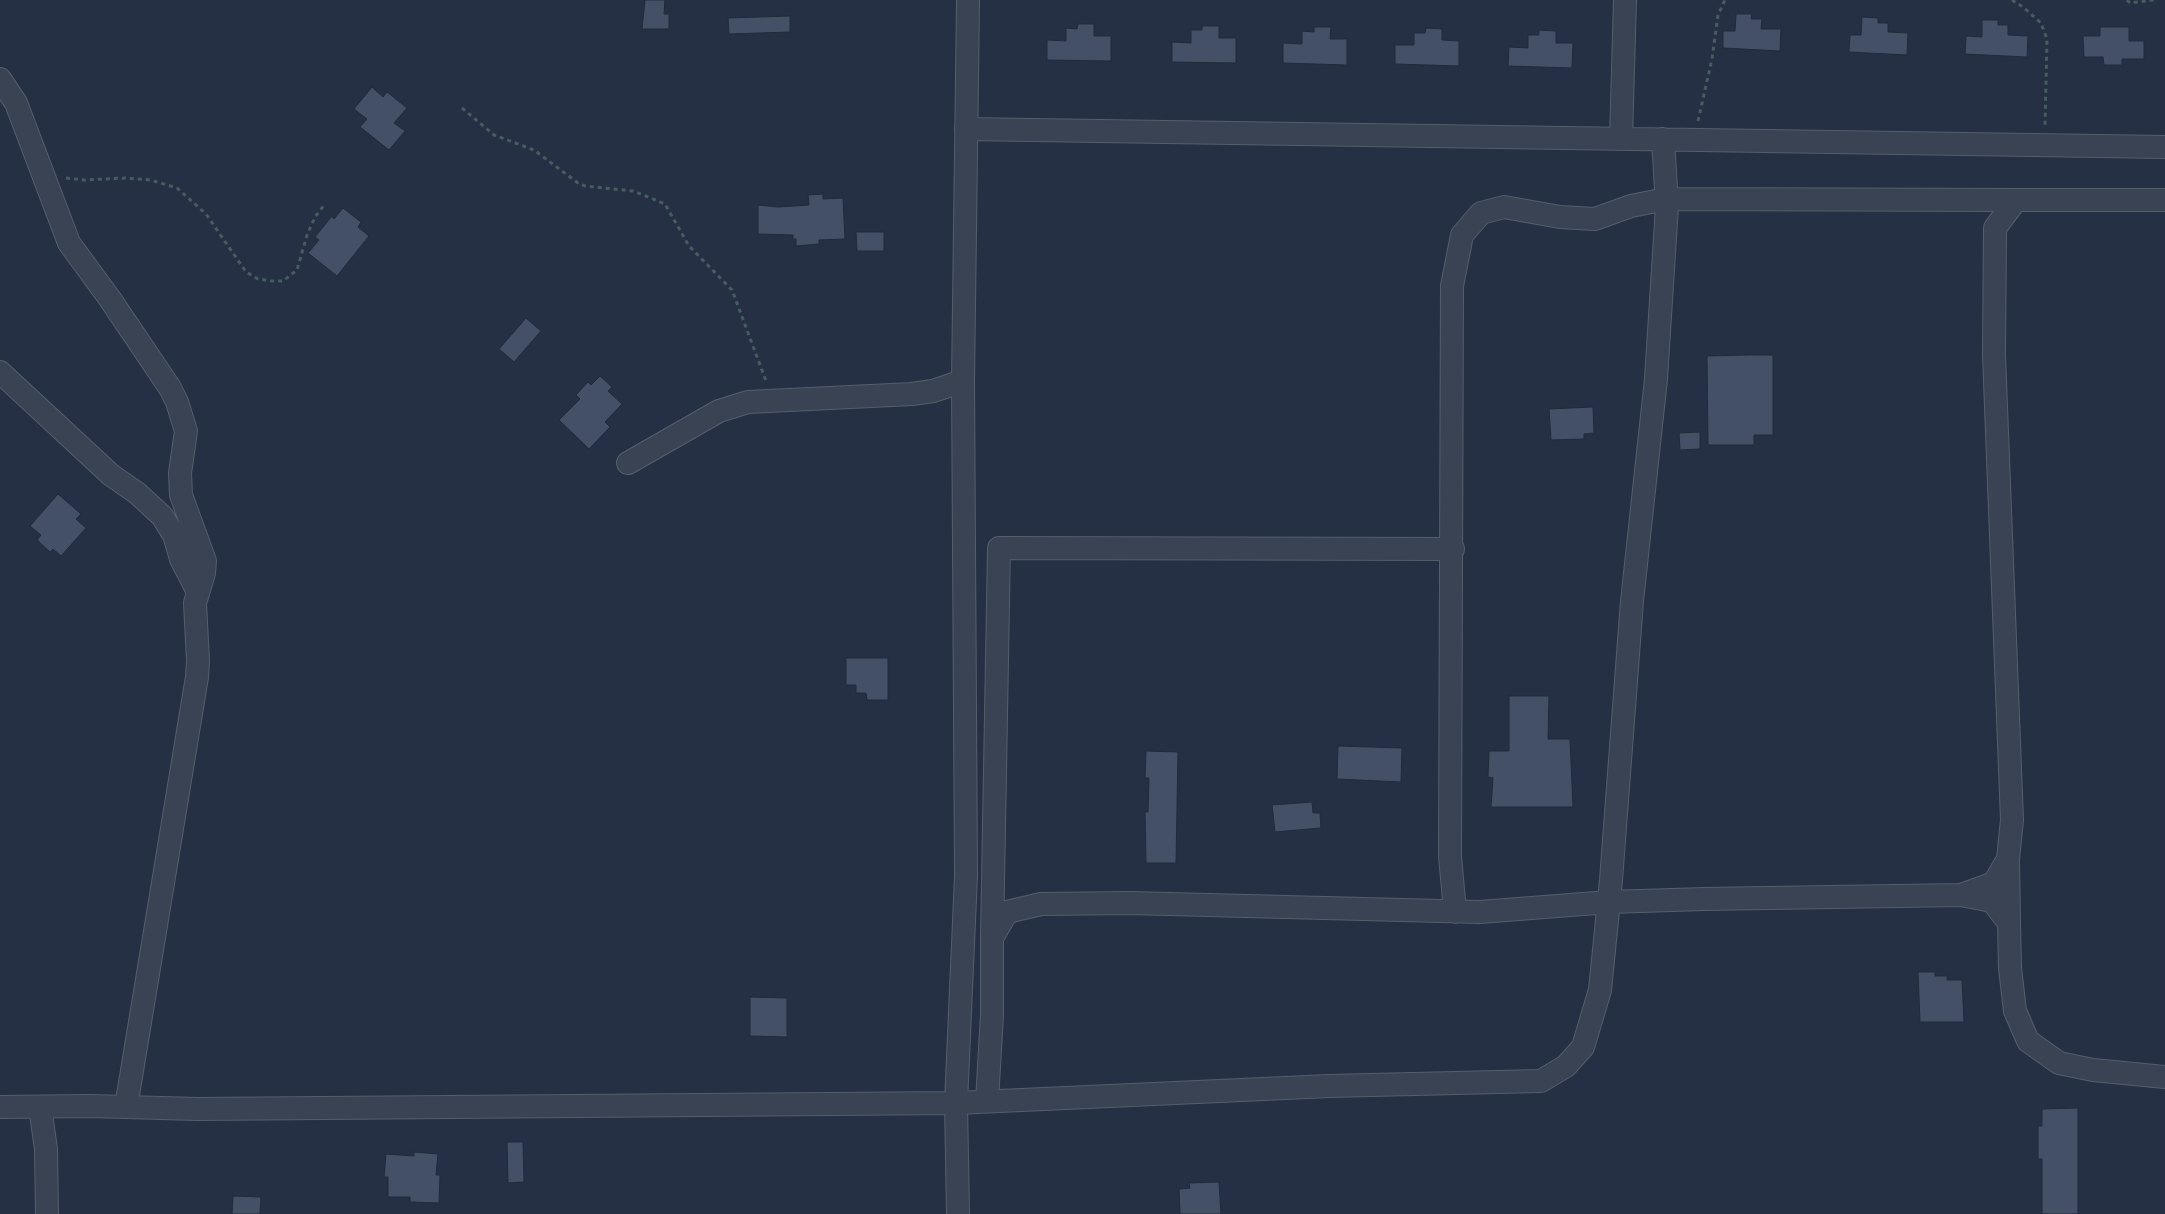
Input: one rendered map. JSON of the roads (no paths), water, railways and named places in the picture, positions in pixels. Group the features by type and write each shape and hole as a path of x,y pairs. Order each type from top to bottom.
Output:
{"street":[{"path":"958,1214 956,1103 966,876 963,381 968,0"},
{"path":"1621,139 1625,0"},
{"path":"0,79 16,103 64,233 76,254 110,299 177,402 186,431 180,473 181,495 205,561 194,616 198,661 197,677 126,1107"},
{"path":"966,129 2165,147"},
{"path":"0,1107 197,1109 560,1104 956,1103 1329,1086 1541,1081 1566,1066 1583,1047 1600,990 1609,902 1632,601 1656,379 1666,199 1663,139"},
{"path":"1455,912 1450,856 1453,549 1452,286 1462,235 1481,213 1504,207 1560,217 1595,219 1631,206 1666,199 2165,200"},
{"path":"1974,200 1995,228"},
{"path":"2016,200 1995,228 1994,355 2012,820 2008,859 2010,968 2015,1011 2028,1041 2059,1063 2093,1070 2165,1077"},
{"path":"0,372 111,475 137,493 162,516 174,535 181,559 198,592"},
{"path":"628,463 719,411 748,402 776,399 912,394 933,391 963,381"},
{"path":"987,1101 992,1015 999,548 1453,549"},
{"path":"1961,895 1994,883 2008,859"},
{"path":"992,938 1007,912 1040,904 1130,903 1480,912 1609,902 1961,895 1992,901 2009,923"},
{"path":"40,1107 46,1149 47,1214"}]}
